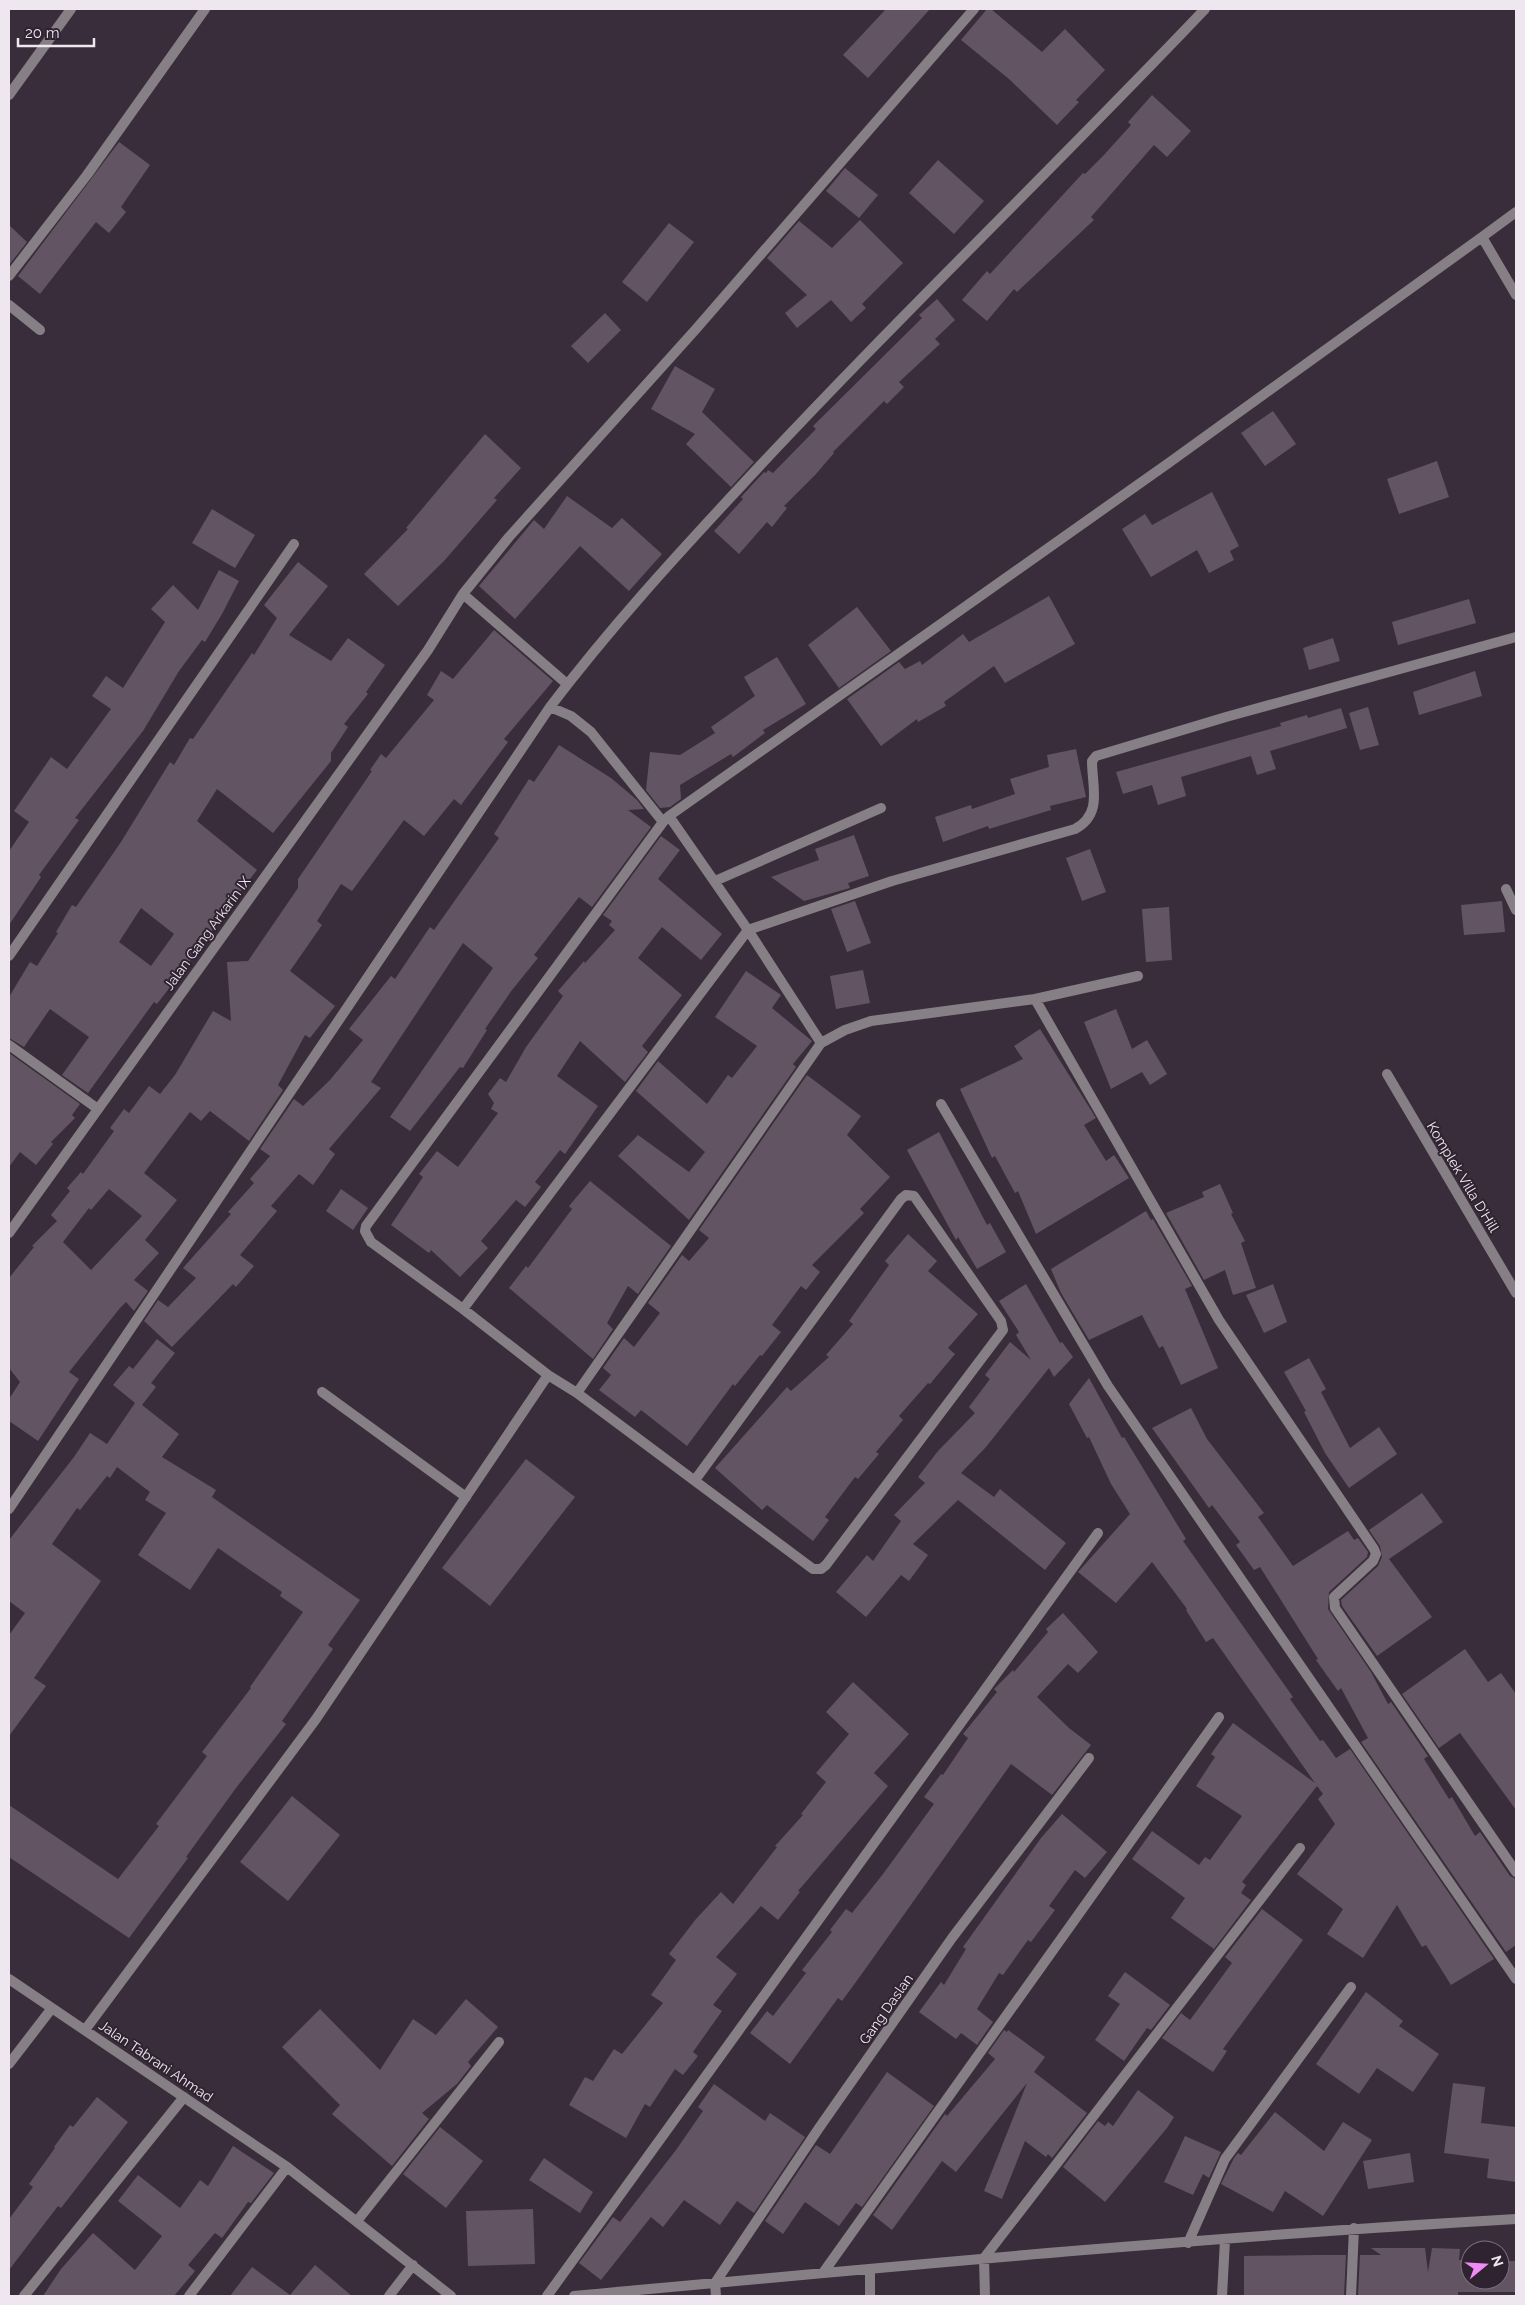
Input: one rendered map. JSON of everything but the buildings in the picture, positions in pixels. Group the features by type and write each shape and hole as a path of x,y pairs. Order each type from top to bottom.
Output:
{"street":[{"path":"9,95 71,9"},
{"path":"9,276 87,175 205,9"},
{"name":"Jalan Gang Arkarin IX","path":"9,1233 428,650 463,594 509,537 696,329 974,9"},
{"path":"9,1509 550,707 568,684 630,607 834,386 1205,9"},
{"path":"695,1480 901,1199 906,1195 914,1196 1001,1321 1003,1330 826,1565 821,1569 813,1569 577,1393 548,1375 463,1308 371,1242 365,1231 366,1226 666,819 1170,462 1516,212"},
{"path":"1482,237 1516,295"},
{"path":"9,305 40,330"},
{"path":"9,956 294,544"},
{"path":"463,594 568,684"},
{"path":"463,1308 748,930 892,881 1075,829 1087,821 1094,810 1092,760 1096,756 1235,714 1516,637"},
{"path":"550,707 571,716 591,732 666,819 714,881 748,930 821,1043"},
{"path":"714,881 881,808"},
{"path":"1506,890 1516,910"},
{"path":"577,1393 821,1043 857,1025 871,1021 1035,998 1138,976"},
{"path":"1035,998 1219,1320 1375,1551 1373,1561 1334,1598 1335,1608 1516,1872"},
{"path":"9,1045 98,1109"},
{"name":"Komplek Villa D'Hill","path":"1387,1074 1516,1293"},
{"path":"940,1104 1108,1386 1516,1979"},
{"path":"85,2030 316,1718 548,1375"},
{"path":"322,1392 466,1497"},
{"path":"548,2296 1098,1533"},
{"path":"823,2273 1219,1716"},
{"name":"Gang Daslan","path":"715,2283 952,1938 1089,1758"},
{"path":"984,2296 984,2258 1300,1848"},
{"name":"Jalan Tabrani Ahmad","path":"9,1979 287,2167 451,2296"},
{"path":"1188,2243 1225,2160 1351,1987"},
{"path":"9,2064 52,2008"},
{"path":"357,2221 499,2042"},
{"path":"24,2296 184,2097"},
{"path":"189,2296 287,2167"},
{"path":"574,2296 984,2258 1188,2243 1354,2228 1516,2219"},
{"path":"1351,2296 1354,2228"},
{"path":"1222,2296 1225,2240"},
{"path":"389,2296 414,2265"},
{"path":"870,2269 870,2296"},
{"path":"715,2283 716,2296"}]}
